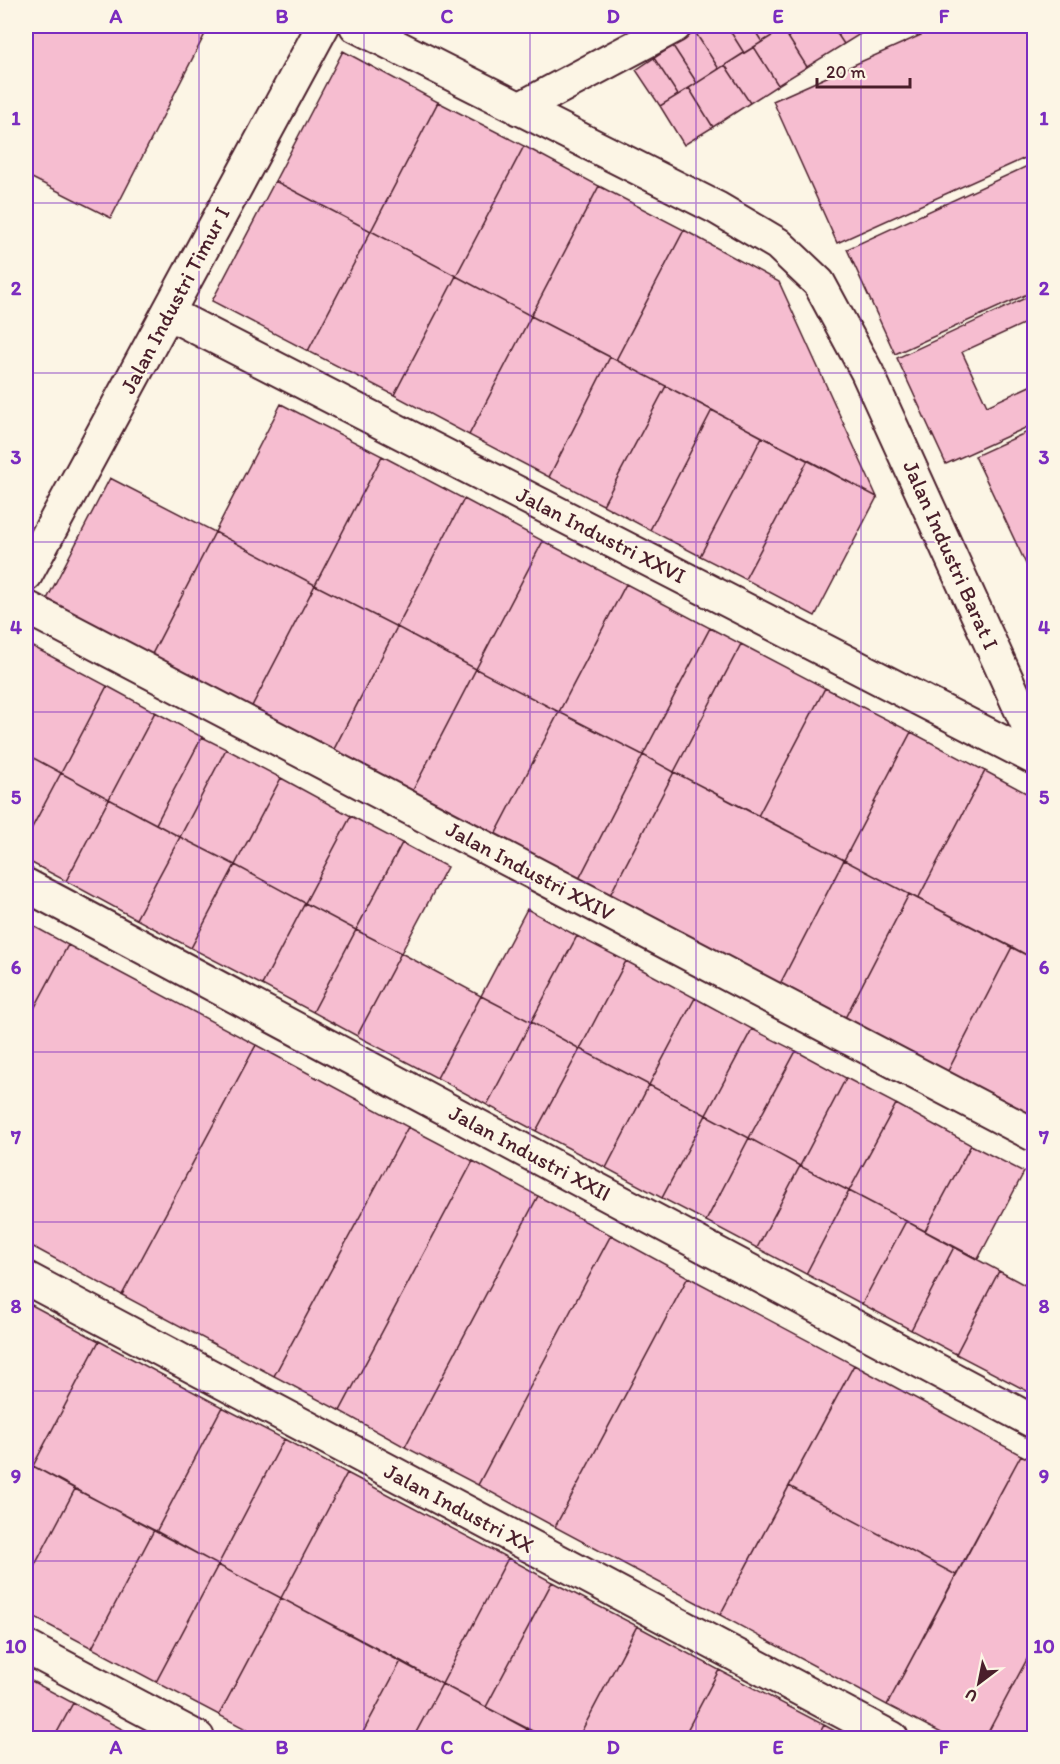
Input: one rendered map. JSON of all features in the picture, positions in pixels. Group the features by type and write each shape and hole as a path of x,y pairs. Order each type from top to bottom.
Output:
{"street":[{"name":"Jalan Industri Timur I","path":"26,575 323,26"},
{"name":"Jalan Industri Barat I","path":"356,26 717,208 778,244 819,283 867,372 1035,739"},
{"path":"519,109 675,26"},
{"name":"Jalan Industri XXVI","path":"168,313 1035,758"},
{"name":"Jalan Industri XXIV","path":"26,607 1035,1135"},
{"name":"Jalan Industri XXII","path":"26,885 1035,1422"},
{"name":"Jalan Industri XX","path":"26,1278 892,1738"},
{"path":"26,1647 198,1738"}],"building":[{"path":"26,26 198,26 207,30 111,218 26,175"},
{"path":"706,26 727,26 744,53 719,69 695,32"},
{"path":"727,26 752,26 762,42 744,53"},
{"path":"752,26 788,26 762,42"},
{"path":"788,26 832,26 844,44 807,67 783,29"},
{"path":"832,26 873,26 844,44"},
{"path":"941,26 1034,26 1034,154 837,243 773,101"},
{"path":"783,29 807,67 778,85 754,47"},
{"path":"695,32 719,69 697,83 673,46"},
{"path":"673,46 697,83 678,95 654,58"},
{"path":"754,47 778,85 750,103 725,65"},
{"path":"343,51 438,102 371,231 275,181"},
{"path":"654,58 678,95 660,106 636,70"},
{"path":"725,65 750,103 713,127 689,88"},
{"path":"689,88 713,127 684,145 660,106"},
{"path":"438,102 524,146 456,276 371,231"},
{"path":"524,146 599,186 531,316 456,276"},
{"path":"1034,163 1034,291 895,354 847,249"},
{"path":"275,181 371,231 308,351 212,301"},
{"path":"599,186 684,230 616,360 531,316"},
{"path":"684,230 779,282 877,497 616,360"},
{"path":"371,231 456,276 394,395 308,351"},
{"path":"456,276 531,316 469,435 394,395"},
{"path":"1034,294 1034,319 962,352 987,406 1034,384 1034,424 946,464 897,358"},
{"path":"531,316 610,357 549,477 469,435"},
{"path":"610,357 666,386 603,505 549,477"},
{"path":"666,386 712,410 650,530 603,505"},
{"path":"281,404 382,456 315,585 215,532"},
{"path":"712,410 762,437 700,556 650,530"},
{"path":"1034,429 1034,581 975,456"},
{"path":"762,437 808,460 745,579 700,556"},
{"path":"382,456 464,499 397,627 315,585"},
{"path":"808,460 877,497 815,616 745,579"},
{"path":"110,478 215,532 150,658 45,603"},
{"path":"464,499 543,541 476,669 397,627"},
{"path":"215,532 315,585 250,710 150,658"},
{"path":"543,541 626,584 559,712 476,669"},
{"path":"626,584 710,628 643,755 559,712"},
{"path":"315,585 397,627 332,753 250,710"},
{"path":"397,627 476,669 411,794 332,753"},
{"path":"710,628 741,644 674,772 643,755"},
{"path":"26,643 107,686 61,773 26,754"},
{"path":"741,644 825,688 758,816 674,772"},
{"path":"476,669 559,712 494,837 411,794"},
{"path":"107,686 155,712 109,799 61,773"},
{"path":"825,688 911,732 844,860 758,816"},
{"path":"155,712 202,737 156,824 109,799"},
{"path":"559,712 643,755 578,881 494,837"},
{"path":"911,732 985,771 918,899 844,860"},
{"path":"202,737 226,749 180,837 156,824"},
{"path":"226,749 281,778 235,865 180,837"},
{"path":"26,754 61,773 26,839"},
{"path":"643,755 674,772 609,897 578,881"},
{"path":"985,771 1030,795 1034,804 1034,959 918,899"},
{"path":"674,772 844,860 779,986 609,897"},
{"path":"61,773 109,799 66,881 26,860 26,839"},
{"path":"281,778 351,816 305,903 235,865"},
{"path":"109,799 180,837 136,919 66,881"},
{"path":"351,816 402,843 356,930 305,903"},
{"path":"180,837 235,865 191,948 136,919"},
{"path":"402,843 447,867 401,953 356,930"},
{"path":"844,860 909,894 844,1020 779,986"},
{"path":"235,865 305,903 262,985 191,948"},
{"path":"909,894 1012,947 947,1073 844,1020"},
{"path":"305,903 356,930 313,1012 262,985"},
{"path":"527,909 577,936 531,1022 481,996"},
{"path":"26,922 68,945 26,1024"},
{"path":"356,930 401,953 357,1036 313,1012"},
{"path":"577,936 626,961 580,1049 531,1022"},
{"path":"68,945 256,1045 122,1295 26,1243 26,1024"},
{"path":"1012,947 1034,959 1034,1118 947,1073"},
{"path":"401,953 481,996 437,1078 357,1036"},
{"path":"626,961 695,998 649,1085 580,1049"},
{"path":"481,996 531,1022 487,1105 437,1078"},
{"path":"695,998 752,1029 706,1115 649,1085"},
{"path":"531,1022 580,1049 536,1131 487,1105"},
{"path":"752,1029 796,1051 749,1138 706,1115"},
{"path":"256,1045 408,1127 274,1376 122,1295"},
{"path":"580,1049 649,1085 606,1168 536,1131"},
{"path":"796,1051 846,1078 800,1166 749,1138"},
{"path":"846,1078 896,1104 849,1191 800,1166"},
{"path":"649,1085 706,1115 662,1198 606,1168"},
{"path":"896,1104 971,1145 925,1231 849,1191"},
{"path":"706,1115 749,1138 706,1221 662,1198"},
{"path":"408,1127 473,1161 340,1411 274,1376"},
{"path":"749,1138 800,1166 757,1248 706,1221"},
{"path":"971,1145 1024,1172 978,1259 925,1231"},
{"path":"473,1161 538,1196 405,1447 340,1411"},
{"path":"800,1166 849,1191 806,1274 757,1248"},
{"path":"849,1191 906,1221 862,1304 806,1274"},
{"path":"538,1196 611,1235 478,1485 405,1447"},
{"path":"906,1221 954,1247 911,1330 862,1304"},
{"path":"611,1235 688,1277 555,1527 478,1485"},
{"path":"954,1247 999,1271 956,1354 911,1330"},
{"path":"999,1271 1034,1290 1034,1387 1031,1393 956,1354"},
{"path":"688,1277 854,1365 720,1615 555,1527"},
{"path":"26,1302 99,1341 33,1466 26,1462"},
{"path":"99,1341 222,1407 156,1532 33,1466"},
{"path":"854,1365 1021,1455 956,1575 789,1486"},
{"path":"222,1407 284,1439 218,1565 156,1532"},
{"path":"284,1439 347,1473 281,1598 218,1565"},
{"path":"1021,1455 1034,1462 1034,1646 985,1738 951,1738 887,1705"},
{"path":"26,1462 33,1466 26,1481"},
{"path":"33,1466 75,1489 26,1582 26,1481"},
{"path":"347,1473 508,1558 442,1684 281,1598"},
{"path":"789,1486 956,1575 887,1705 720,1615"},
{"path":"75,1489 154,1530 92,1648 26,1613 26,1582"},
{"path":"154,1530 218,1565 156,1682 92,1648"},
{"path":"508,1558 552,1582 486,1707 442,1684"},
{"path":"218,1565 281,1598 219,1715 156,1682"},
{"path":"552,1582 637,1626 578,1738 546,1738 486,1707"},
{"path":"281,1598 401,1661 360,1738 263,1738 219,1715"},
{"path":"637,1626 719,1670 683,1738 578,1738"},
{"path":"1034,1646 1034,1738 985,1738"},
{"path":"401,1661 442,1684 413,1738 360,1738"},
{"path":"719,1670 824,1725 817,1738 683,1738"},
{"path":"26,1678 73,1703 54,1738 26,1738"},
{"path":"442,1684 527,1729 522,1738 413,1738"},
{"path":"73,1703 122,1729 117,1738 54,1738"},
{"path":"824,1725 848,1738 817,1738"},
{"path":"122,1729 139,1738 117,1738"},
{"path":"527,1729 546,1738 522,1738"}]}
